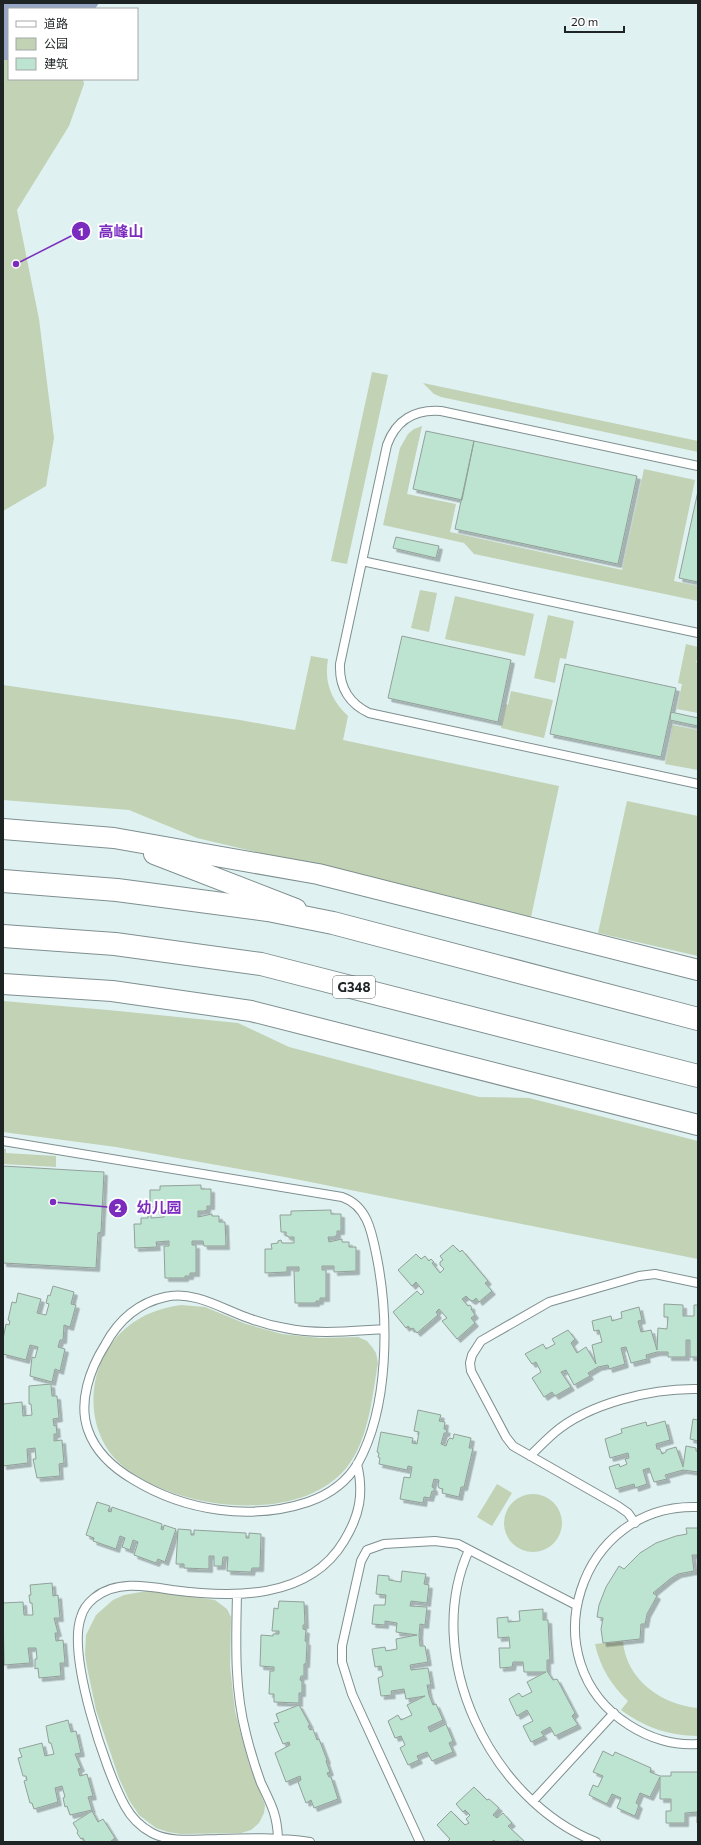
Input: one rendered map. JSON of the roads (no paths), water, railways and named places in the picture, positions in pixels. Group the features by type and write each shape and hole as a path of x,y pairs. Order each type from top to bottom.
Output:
{"highway":[{"path":"3,881 124,891 268,910 333,924 698,1019"},
{"name":"G348","path":"3,936 115,944 261,964 698,1076"}],"street":[{"path":"3,829 114,838 318,874 698,970"},
{"path":"114,838 333,924"},
{"path":"3,984 112,991 251,1011 698,1125"}],"lane":[{"path":"698,466 441,412 420,412 402,421 390,437 340,664 340,674 345,693 350,700 362,710 376,715 698,784"},
{"path":"362,561 698,633"},
{"path":"3,1141 342,1196 356,1204 365,1215 372,1236 383,1297 384,1329 383,1366 380,1390 366,1446 357,1464 348,1477 338,1486 310,1501 290,1507 242,1511 209,1508 180,1501 146,1487 107,1461 87,1429 85,1413 88,1380 100,1352 120,1322 135,1309 168,1296 184,1296 200,1299 252,1320 286,1328 326,1332 384,1329"},
{"path":"635,1523 628,1513 618,1506 513,1446 506,1437 471,1371 470,1363 472,1355 481,1341 549,1302 639,1276 655,1274 698,1283"},
{"path":"530,1456 555,1432 579,1417 604,1405 657,1391 698,1389"},
{"path":"310,1842 278,1838 175,1839 153,1834 142,1827 125,1807 106,1764 87,1700 78,1642 80,1617 86,1605 96,1596 129,1586 217,1594 256,1594 288,1586 317,1570 341,1547 349,1533 359,1507 362,1491 357,1464"},
{"path":"698,1507 677,1508 659,1512 635,1523 611,1540 599,1554 581,1587 576,1605 575,1623 576,1642 586,1678 596,1694 614,1713 638,1730 655,1738 673,1742 698,1744"},
{"path":"420,1842 352,1694 342,1662 342,1646 361,1561 368,1550 384,1544 435,1541 458,1544 576,1605"},
{"path":"469,1550 462,1566 456,1592 454,1619 455,1647 459,1674 466,1701 490,1750 506,1773 533,1801 568,1827 596,1842"},
{"path":"237,1594 236,1657 242,1715 254,1761 274,1811 278,1838"},
{"path":"533,1801 614,1713"}],"water":[{"path":"3,3 99,3 96,8 8,8 8,60 3,60"}],"place":[{"name":"高峰山","path":"16,264"},
{"name":"幼儿园","path":"53,1202"}]}
